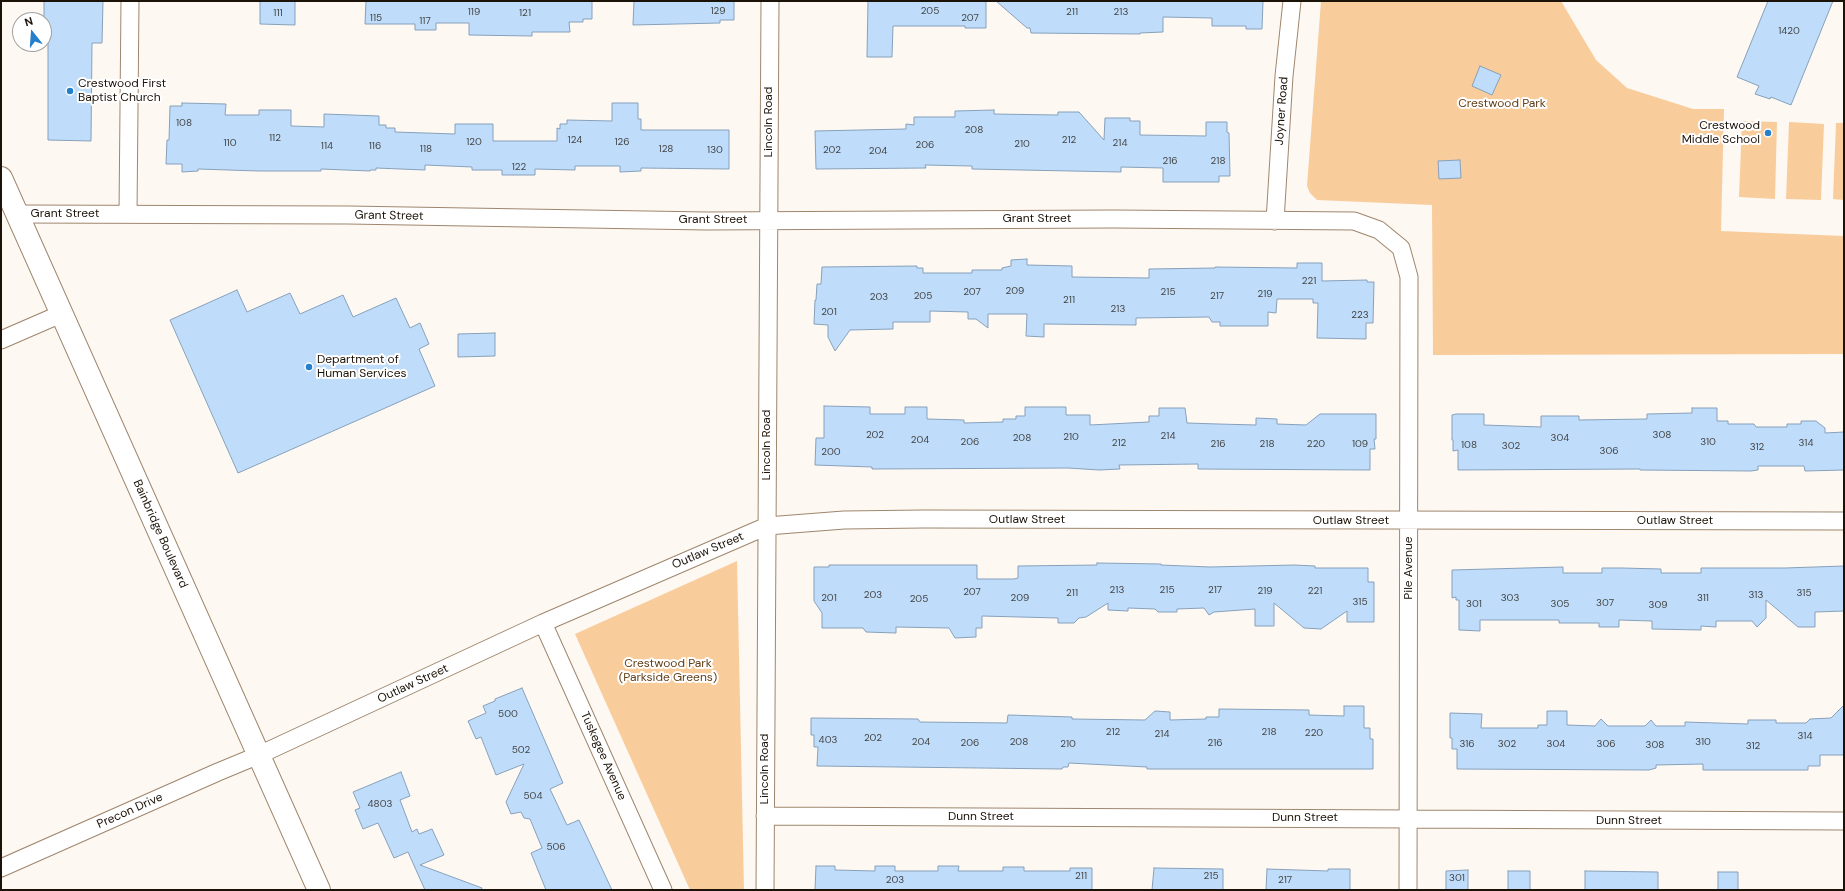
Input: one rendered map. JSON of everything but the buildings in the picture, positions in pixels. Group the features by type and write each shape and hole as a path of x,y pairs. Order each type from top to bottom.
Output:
{"main road":[{"name":"Bainbridge Boulevard","path":"1,178 319,890"}],"street":[{"path":"128,214 130,1"},
{"name":"Lincoln Road","path":"765,890 770,1"},
{"name":"Joyner Road","path":"1275,221 1284,76 1292,1"},
{"name":"Grant Street","path":"17,214 769,220 1114,219 1354,221 1379,230 1401,248"},
{"name":"Pile Avenue","path":"1401,248 1409,277 1408,890"},
{"path":"1,340 62,314"},
{"name":"Outlaw Street","path":"259,755 543,622 766,526 844,520 923,519 1409,521 1844,520"},
{"name":"Tuskegee Avenue","path":"543,622 663,890"},
{"name":"Precon Drive","path":"1,868 259,755"},
{"name":"Dunn Street","path":"765,816 1844,821"}],"green space":[{"name":"Crestwood Park","path":"1321,1 1561,1 1596,60 1627,88 1693,109 1724,109 1721,231 1844,236 1844,354 1433,355 1432,205 1317,200 1310,193 1307,186"},
{"path":"1742,121 1777,122 1775,199 1739,197"},
{"path":"1789,122 1824,124 1821,200 1786,199"},
{"path":"1836,123 1844,123 1844,200 1833,199"},
{"name":"Crestwood Park (Parkside Greens)","path":"737,561 744,890 690,890 575,634"}],"place":[{"name":"Crestwood First Baptist Church","path":"70,91"},
{"name":"Crestwood Middle School","path":"1768,133"},
{"name":"Department of Human Services","path":"309,367"}]}
